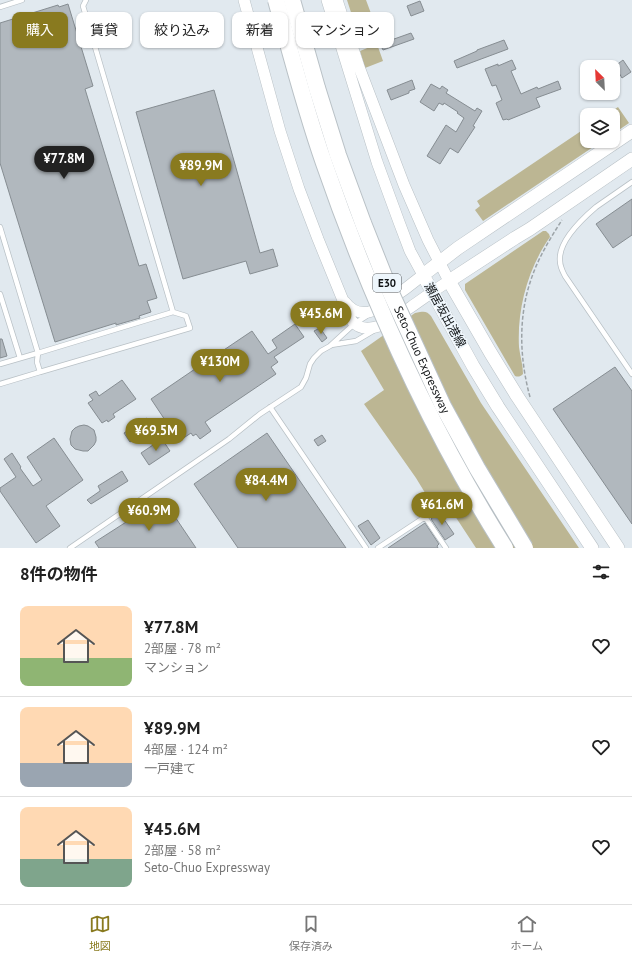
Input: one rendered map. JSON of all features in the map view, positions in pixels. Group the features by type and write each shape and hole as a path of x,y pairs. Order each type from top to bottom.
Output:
{"highway":[{"name":"Seto-Chuo Expressway","path":"276,0 302,93 324,162 376,298 431,416 464,478 505,548"},
{"name":"Seto-Chuo Expressway","path":"292,0 338,155 390,291 443,406 477,468 525,548"}],"main road":[{"name":"瀬居坂出港線","path":"592,548 498,407 473,366 423,275 457,249 632,131"},
{"name":"瀬居坂出港線","path":"618,548 517,396 449,281 530,229 632,159"}],"street":[{"path":"244,0 280,131 318,239 351,320 354,324 365,329 390,321 449,281 417,215 379,120 359,67 337,0"},
{"path":"327,0 382,175 410,251 423,275 404,290 371,312 358,312 348,306 343,300"}],"lane":[{"path":"0,7 22,0"},
{"path":"80,0 84,6 173,312"},
{"path":"84,6 86,0"},
{"path":"632,182 596,207 582,220 564,244 560,261 561,268 565,276 632,374"},
{"path":"0,227 38,353 37,362 40,372"},
{"path":"0,294 20,358"},
{"path":"70,548 229,440 260,414 301,387 314,358 321,351 330,346 354,324 377,309"},
{"path":"0,364 173,312 186,316 190,328 0,384"},
{"path":"330,346 356,341 390,321"},
{"path":"270,407 366,548"},
{"path":"378,548 425,517 446,548"}],"path":[{"path":"532,402 526,383 522,343 524,309 535,269 563,218"}],"shaded area":[{"path":"347,0 366,0 370,12 351,12"},
{"path":"367,48 378,48 383,61 365,68 360,51"},
{"path":"620,110 629,123 620,129"},
{"path":"580,132 580,148 592,148 483,221 475,210 480,206 477,201"},
{"path":"543,231 546,231 550,237 542,249 530,275 522,304 519,347 523,374 517,377 515,376 465,290 465,284"},
{"path":"426,312 431,316 481,403 579,548 476,548 453,513 447,513 443,509 431,515 429,514 426,508 430,501 416,478 364,404 384,390 361,351 415,313"}],"building":[{"path":"420,1 424,11 411,16 407,6"},
{"path":"68,4 76,30 76,48 81,48 93,86 85,89 139,266 146,264 157,298 147,301 151,312 139,316 140,318 116,325 116,323 55,342 0,163 0,23 12,19 12,48 68,48 68,12 35,12 58,5 59,7"},
{"path":"411,33 414,39 394,46 394,39"},
{"path":"504,40 508,49 457,68 454,61 477,50"},
{"path":"512,60 516,69 511,71 521,94 537,87 538,89 558,81 561,89 536,98 540,107 508,120 503,120 496,103 502,100 496,85 492,86 485,69 498,64 498,66"},
{"path":"623,60 631,72 622,78 620,75 620,62"},
{"path":"412,80 415,89 391,100 387,90"},
{"path":"431,84 440,89 442,86 448,90 446,93 475,111 477,108 482,111 473,126 475,127 458,153 450,148 440,164 427,156 446,125 456,132 464,118 444,103 443,105 439,103 434,111 420,102"},
{"path":"214,90 260,253 273,249 278,266 250,274 246,261 183,279 136,112"},
{"path":"632,199 632,235 613,248 596,224"},
{"path":"295,324 304,337 274,357 278,362 271,367 276,374 205,422 211,431 200,439 196,434 193,436 191,433 179,441 151,399 195,369 192,365 200,359 203,364 252,331 268,354 277,348 272,340"},
{"path":"320,328 327,338 322,342 314,331"},
{"path":"0,339 2,339 7,356 0,358"},
{"path":"615,367 632,391 632,524 553,409"},
{"path":"122,380 136,399 113,414 115,417 108,422 107,420 102,423 88,403 93,400 89,395 96,391 99,396"},
{"path":"147,418 153,427 130,442 124,433"},
{"path":"84,425 94,430 96,437 94,445 88,451 75,449 71,445 70,439 72,431 75,428"},
{"path":"267,433 346,548 238,548 194,484"},
{"path":"322,435 326,441 318,446 314,440"},
{"path":"54,438 83,480 46,506 60,526 36,543 0,491 0,488 16,477 4,459 12,453 21,467 20,468 33,486 42,480 27,457"},
{"path":"162,439 170,451 149,465 141,453"},
{"path":"122,471 128,481 91,504 87,500 100,491 98,486"},
{"path":"165,502 196,548 99,548 95,542 148,508 151,512"},
{"path":"439,512 454,534 445,540 431,519"},
{"path":"368,520 380,538 371,545 358,526"},
{"path":"425,523 439,544 437,546 438,548 388,548"}],"railway":[{"path":"286,0 326,139 351,210 392,310 437,408 462,455 517,548"}]}
